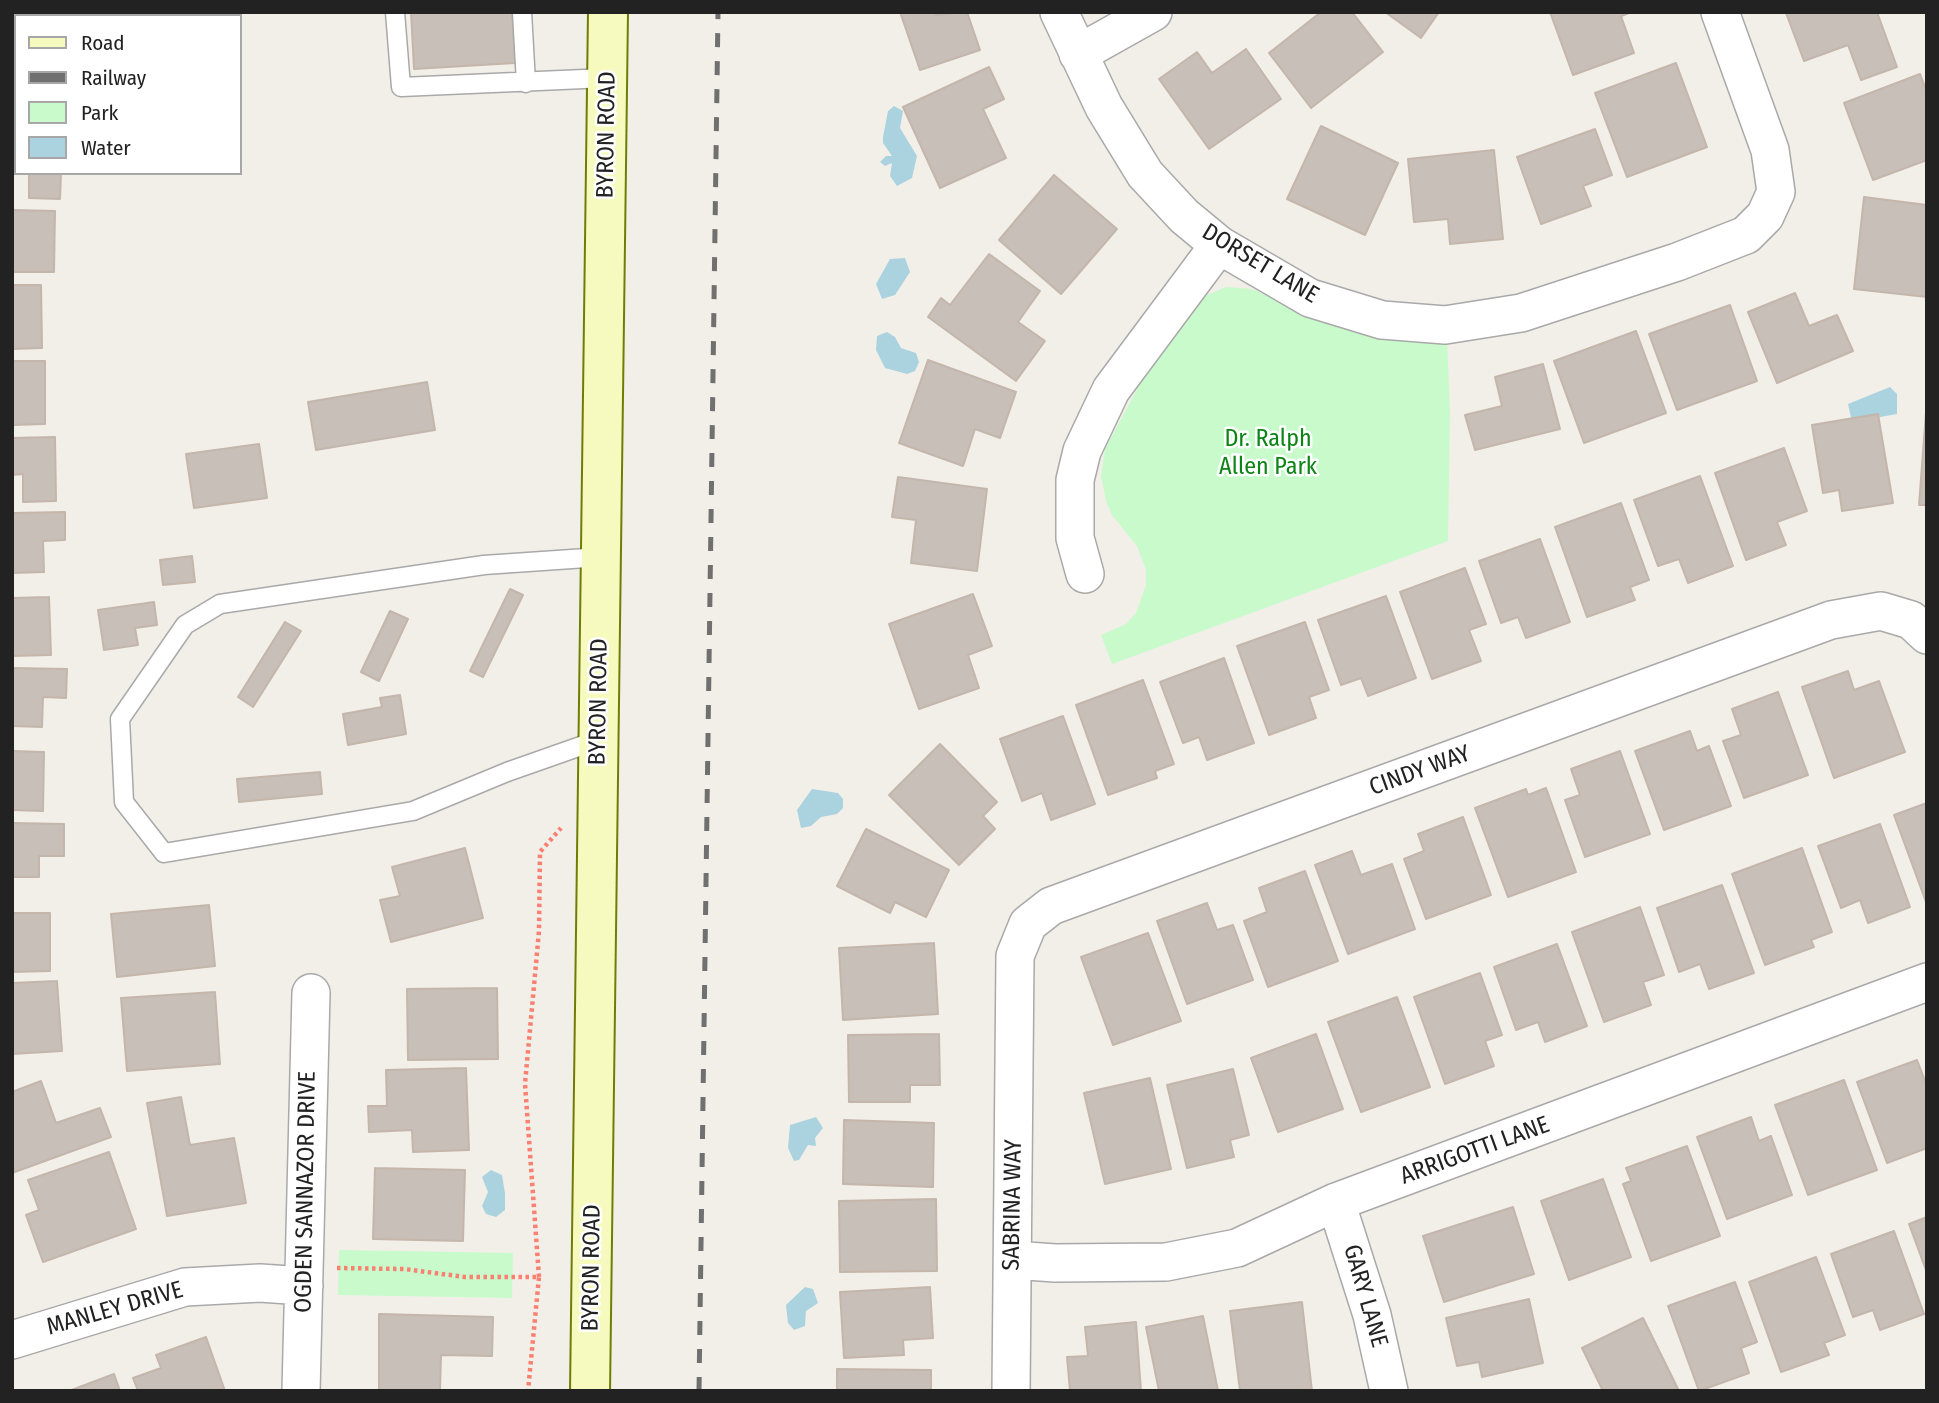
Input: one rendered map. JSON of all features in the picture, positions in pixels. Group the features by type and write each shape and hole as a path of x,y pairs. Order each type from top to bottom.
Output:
{"main road":[{"name":"BYRON ROAD","path":"590,1391 608,12"}],"street":[{"name":"DORSET LANE","path":"1059,12 1104,107 1145,174 1184,216 1219,244 1310,298 1382,320 1445,325 1521,313 1677,262 1746,235 1765,216 1776,192 1770,150 1720,12"},
{"path":"1078,54 1153,12"},
{"path":"1085,574 1075,538 1075,480 1082,451 1111,390 1219,244"},
{"name":"CINDY WAY","path":"1015,1019 1015,956 1028,924 1051,906 1831,620 1881,611 1919,628"},
{"name":"ARRIGOTTI LANE","path":"1013,1260 1055,1263 1166,1262 1237,1248 1336,1202 1927,982"},
{"name":"OGDEN SANNAZOR DRIVE","path":"301,1391 311,993"},
{"name":"SABRINA WAY","path":"1011,1391 1015,1019"},
{"name":"GARY LANE","path":"1336,1202 1372,1315 1390,1391"},
{"name":"MANLEY DRIVE","path":"12,1340 186,1287 260,1283 304,1275"}],"lane":[{"path":"395,12 401,87 607,78"},
{"path":"522,12 527,83"},
{"path":"598,740 507,772 413,811 164,853 124,802 120,719 184,625 220,604 484,565 601,557"}],"path":[{"path":"528,1391 540,1277 525,1084 540,931 540,852 598,785"},
{"path":"304,1275 344,1269 404,1269 465,1277 540,1277"}],"green space":[{"name":"Dr. Ralph Allen Park","path":"1226,287 1252,289 1307,314 1447,337 1450,412 1448,541 1112,664 1101,635 1126,624 1136,613 1146,585 1146,570 1137,546 1112,515 1106,501 1101,476 1105,449 1143,378 1200,302 1207,295"},
{"path":"339,1250 513,1253 512,1298 338,1295"}],"water":[{"path":"894,106 903,111 900,128 917,156 912,178 897,186 890,176 892,163 885,166 880,162 886,156 892,156 883,143 883,137 888,111"},
{"path":"905,258 910,272 895,295 882,299 876,284 890,259"},
{"path":"887,332 895,337 901,348 916,353 919,362 915,371 907,374 885,368 876,350 877,336"},
{"path":"1890,387 1897,394 1897,414 1852,422 1848,404"},
{"path":"812,789 838,793 843,799 843,808 837,814 821,817 811,826 801,828 797,810"},
{"path":"816,1117 823,1128 815,1138 816,1146 808,1145 799,1160 794,1161 788,1148 790,1125"},
{"path":"491,1170 502,1175 505,1193 505,1210 496,1217 486,1214 482,1206 488,1192 482,1177"},
{"path":"805,1287 813,1289 818,1303 806,1311 805,1326 794,1330 788,1323 786,1305"}],"building":[{"path":"12,12 65,12 14,14 12,24"},
{"path":"411,12 512,12 515,63 414,69"},
{"path":"900,12 935,12 936,15 967,12 980,50 920,70"},
{"path":"1321,12 1352,12 1383,52 1311,108 1269,53"},
{"path":"1385,12 1439,12 1421,38"},
{"path":"1550,12 1632,12 1621,16 1634,53 1573,75"},
{"path":"1877,12 1897,67 1861,80 1848,45 1804,61 1786,13"},
{"path":"1246,49 1281,99 1209,149 1159,79 1197,52 1212,73"},
{"path":"12,58 14,58 14,123"},
{"path":"1676,63 1707,147 1627,177 1595,93"},
{"path":"989,67 1004,99 983,109 1006,158 940,188 903,107"},
{"path":"1920,74 1927,92 1927,160 1873,180 1844,103"},
{"path":"1321,126 1398,163 1365,235 1287,199"},
{"path":"1595,129 1612,175 1583,186 1591,206 1541,224 1517,157"},
{"path":"12,134 14,134 14,172"},
{"path":"1494,150 1503,239 1450,244 1448,219 1414,222 1408,159"},
{"path":"29,175 61,175 60,199 29,198"},
{"path":"1054,175 1117,229 1061,294 999,240"},
{"path":"1864,197 1927,205 1927,297 1854,289"},
{"path":"12,210 55,211 54,272 12,272"},
{"path":"989,254 1040,291 1018,322 1045,341 1016,381 928,317 941,298 950,305"},
{"path":"12,285 41,285 42,348 12,349"},
{"path":"1795,293 1809,326 1837,315 1853,351 1777,383 1748,312"},
{"path":"1730,305 1757,381 1677,410 1649,334"},
{"path":"1636,331 1666,413 1584,443 1554,361"},
{"path":"928,360 1016,392 1000,438 975,429 963,466 899,443"},
{"path":"12,361 45,361 45,424 12,425"},
{"path":"1543,364 1560,429 1475,450 1465,415 1502,406 1495,377"},
{"path":"427,382 435,430 316,450 308,402"},
{"path":"1926,412 1927,505 1919,505"},
{"path":"1878,414 1893,503 1842,511 1839,490 1823,493 1812,425"},
{"path":"55,437 56,501 23,502 23,474 12,475 12,438"},
{"path":"259,444 267,498 194,508 186,454"},
{"path":"1784,448 1807,511 1777,522 1786,545 1746,560 1715,473"},
{"path":"1700,476 1733,566 1688,583 1679,559 1658,566 1634,500"},
{"path":"898,477 987,489 977,571 911,563 916,520 892,517"},
{"path":"1621,503 1649,580 1630,587 1635,600 1587,617 1555,527"},
{"path":"65,512 65,540 43,541 44,572 12,573 12,513"},
{"path":"1540,539 1570,622 1526,638 1518,617 1501,623 1479,561"},
{"path":"192,556 195,582 163,585 160,560"},
{"path":"1465,568 1486,624 1469,630 1481,661 1432,679 1400,592"},
{"path":"510,589 523,595 483,677 470,671"},
{"path":"973,594 992,646 968,655 979,688 919,709 889,624"},
{"path":"1386,596 1416,678 1368,696 1361,678 1341,685 1318,620"},
{"path":"49,597 51,655 12,656 12,598"},
{"path":"154,602 157,625 135,628 138,645 104,650 98,610"},
{"path":"390,611 408,619 379,681 361,672"},
{"path":"285,622 301,631 253,707 238,697"},
{"path":"1305,622 1329,690 1309,697 1316,718 1269,735 1237,646"},
{"path":"1224,658 1254,743 1207,760 1199,737 1183,743 1160,682"},
{"path":"12,668 67,669 66,698 43,697 42,727 12,726"},
{"path":"1848,671 1854,690 1879,681 1905,752 1834,778 1802,687"},
{"path":"1143,680 1174,764 1155,771 1157,778 1108,795 1076,705"},
{"path":"1778,692 1808,775 1744,798 1723,741 1741,735 1732,709"},
{"path":"400,695 406,734 348,745 343,714 382,707 380,698"},
{"path":"1063,716 1095,804 1051,820 1042,793 1022,801 1000,739"},
{"path":"1690,731 1697,751 1709,746 1731,806 1664,830 1635,751"},
{"path":"940,744 997,802 983,816 995,829 959,865 889,795"},
{"path":"12,751 44,752 43,811 12,810"},
{"path":"1620,751 1650,834 1585,857 1565,800 1580,795 1571,769"},
{"path":"320,772 322,794 239,802 237,779"},
{"path":"1546,788 1576,872 1508,897 1475,808 1526,789 1528,795"},
{"path":"1927,803 1927,901 1926,902 1894,815"},
{"path":"1463,817 1491,895 1426,919 1404,859 1424,851 1418,834"},
{"path":"12,823 64,824 64,856 39,856 39,877 12,877"},
{"path":"1880,824 1910,907 1868,923 1860,900 1841,908 1818,846"},
{"path":"866,829 949,870 926,917 895,902 890,913 837,886"},
{"path":"465,848 483,918 391,942 380,900 400,896 392,867"},
{"path":"1802,848 1832,932 1811,940 1814,947 1765,965 1732,874"},
{"path":"1352,851 1361,875 1392,864 1415,929 1348,954 1315,865"},
{"path":"1305,871 1338,961 1268,987 1244,921 1267,912 1259,888"},
{"path":"1722,885 1754,973 1709,989 1700,964 1679,972 1657,908"},
{"path":"1207,903 1217,930 1233,925 1253,980 1187,1004 1157,921"},
{"path":"209,905 215,966 117,977 111,914"},
{"path":"1640,907 1664,975 1643,982 1651,1005 1604,1022 1572,932"},
{"path":"12,913 50,913 50,971 12,972"},
{"path":"1148,933 1181,1021 1113,1045 1081,957"},
{"path":"934,943 938,1014 843,1020 839,948"},
{"path":"1557,944 1587,1026 1545,1042 1538,1022 1516,1030 1494,967"},
{"path":"1480,973 1502,1035 1485,1041 1494,1066 1445,1084 1414,997"},
{"path":"57,981 62,1051 12,1054 12,983"},
{"path":"497,988 498,1059 408,1060 407,989"},
{"path":"215,992 220,1064 127,1071 121,998"},
{"path":"1397,997 1430,1087 1361,1112 1328,1022"},
{"path":"939,1034 940,1085 910,1085 910,1102 849,1102 848,1035"},
{"path":"1316,1034 1343,1109 1278,1132 1251,1058"},
{"path":"1917,1060 1927,1086 1927,1148 1887,1163 1857,1082"},
{"path":"466,1068 469,1150 413,1152 412,1130 369,1132 368,1106 387,1106 386,1070"},
{"path":"1233,1069 1249,1135 1230,1140 1234,1157 1187,1168 1167,1085"},
{"path":"1150,1078 1171,1169 1105,1184 1084,1093"},
{"path":"1844,1080 1877,1170 1808,1195 1775,1105"},
{"path":"41,1081 56,1123 100,1108 111,1137 12,1173 12,1092"},
{"path":"181,1097 190,1145 234,1138 246,1203 167,1216 147,1103"},
{"path":"1751,1117 1759,1141 1771,1136 1792,1195 1727,1219 1697,1137"},
{"path":"844,1120 934,1123 933,1187 843,1184"},
{"path":"1687,1146 1720,1236 1651,1261 1623,1184 1631,1181 1626,1168"},
{"path":"109,1152 136,1229 43,1262 26,1215 39,1210 28,1180"},
{"path":"375,1168 465,1170 463,1241 373,1239"},
{"path":"1603,1179 1631,1257 1569,1280 1541,1201"},
{"path":"936,1199 937,1271 840,1272 839,1201"},
{"path":"1513,1207 1534,1274 1444,1302 1423,1236"},
{"path":"1927,1217 1927,1273 1909,1224"},
{"path":"1894,1231 1924,1314 1880,1330 1873,1310 1853,1317 1831,1254"},
{"path":"1816,1257 1845,1335 1824,1343 1829,1355 1781,1372 1749,1282"},
{"path":"1735,1282 1757,1342 1741,1348 1749,1373 1699,1391 1668,1306"},
{"path":"930,1287 933,1338 903,1340 904,1355 844,1358 840,1292"},
{"path":"1529,1299 1543,1363 1482,1377 1479,1362 1457,1366 1446,1318"},
{"path":"1302,1302 1312,1391 1240,1391 1230,1311"},
{"path":"379,1314 493,1317 492,1356 441,1355 440,1391 379,1391"},
{"path":"1203,1316 1218,1391 1159,1391 1146,1327"},
{"path":"1643,1318 1679,1391 1603,1391 1582,1348"},
{"path":"1136,1322 1141,1391 1070,1391 1067,1357 1088,1356 1085,1327"},
{"path":"206,1337 225,1391 138,1391 133,1378 161,1368 156,1355"},
{"path":"837,1369 931,1370 931,1391 837,1391"},
{"path":"114,1374 120,1391 69,1391"}],"railway":[{"path":"699,1391 718,12"}]}
